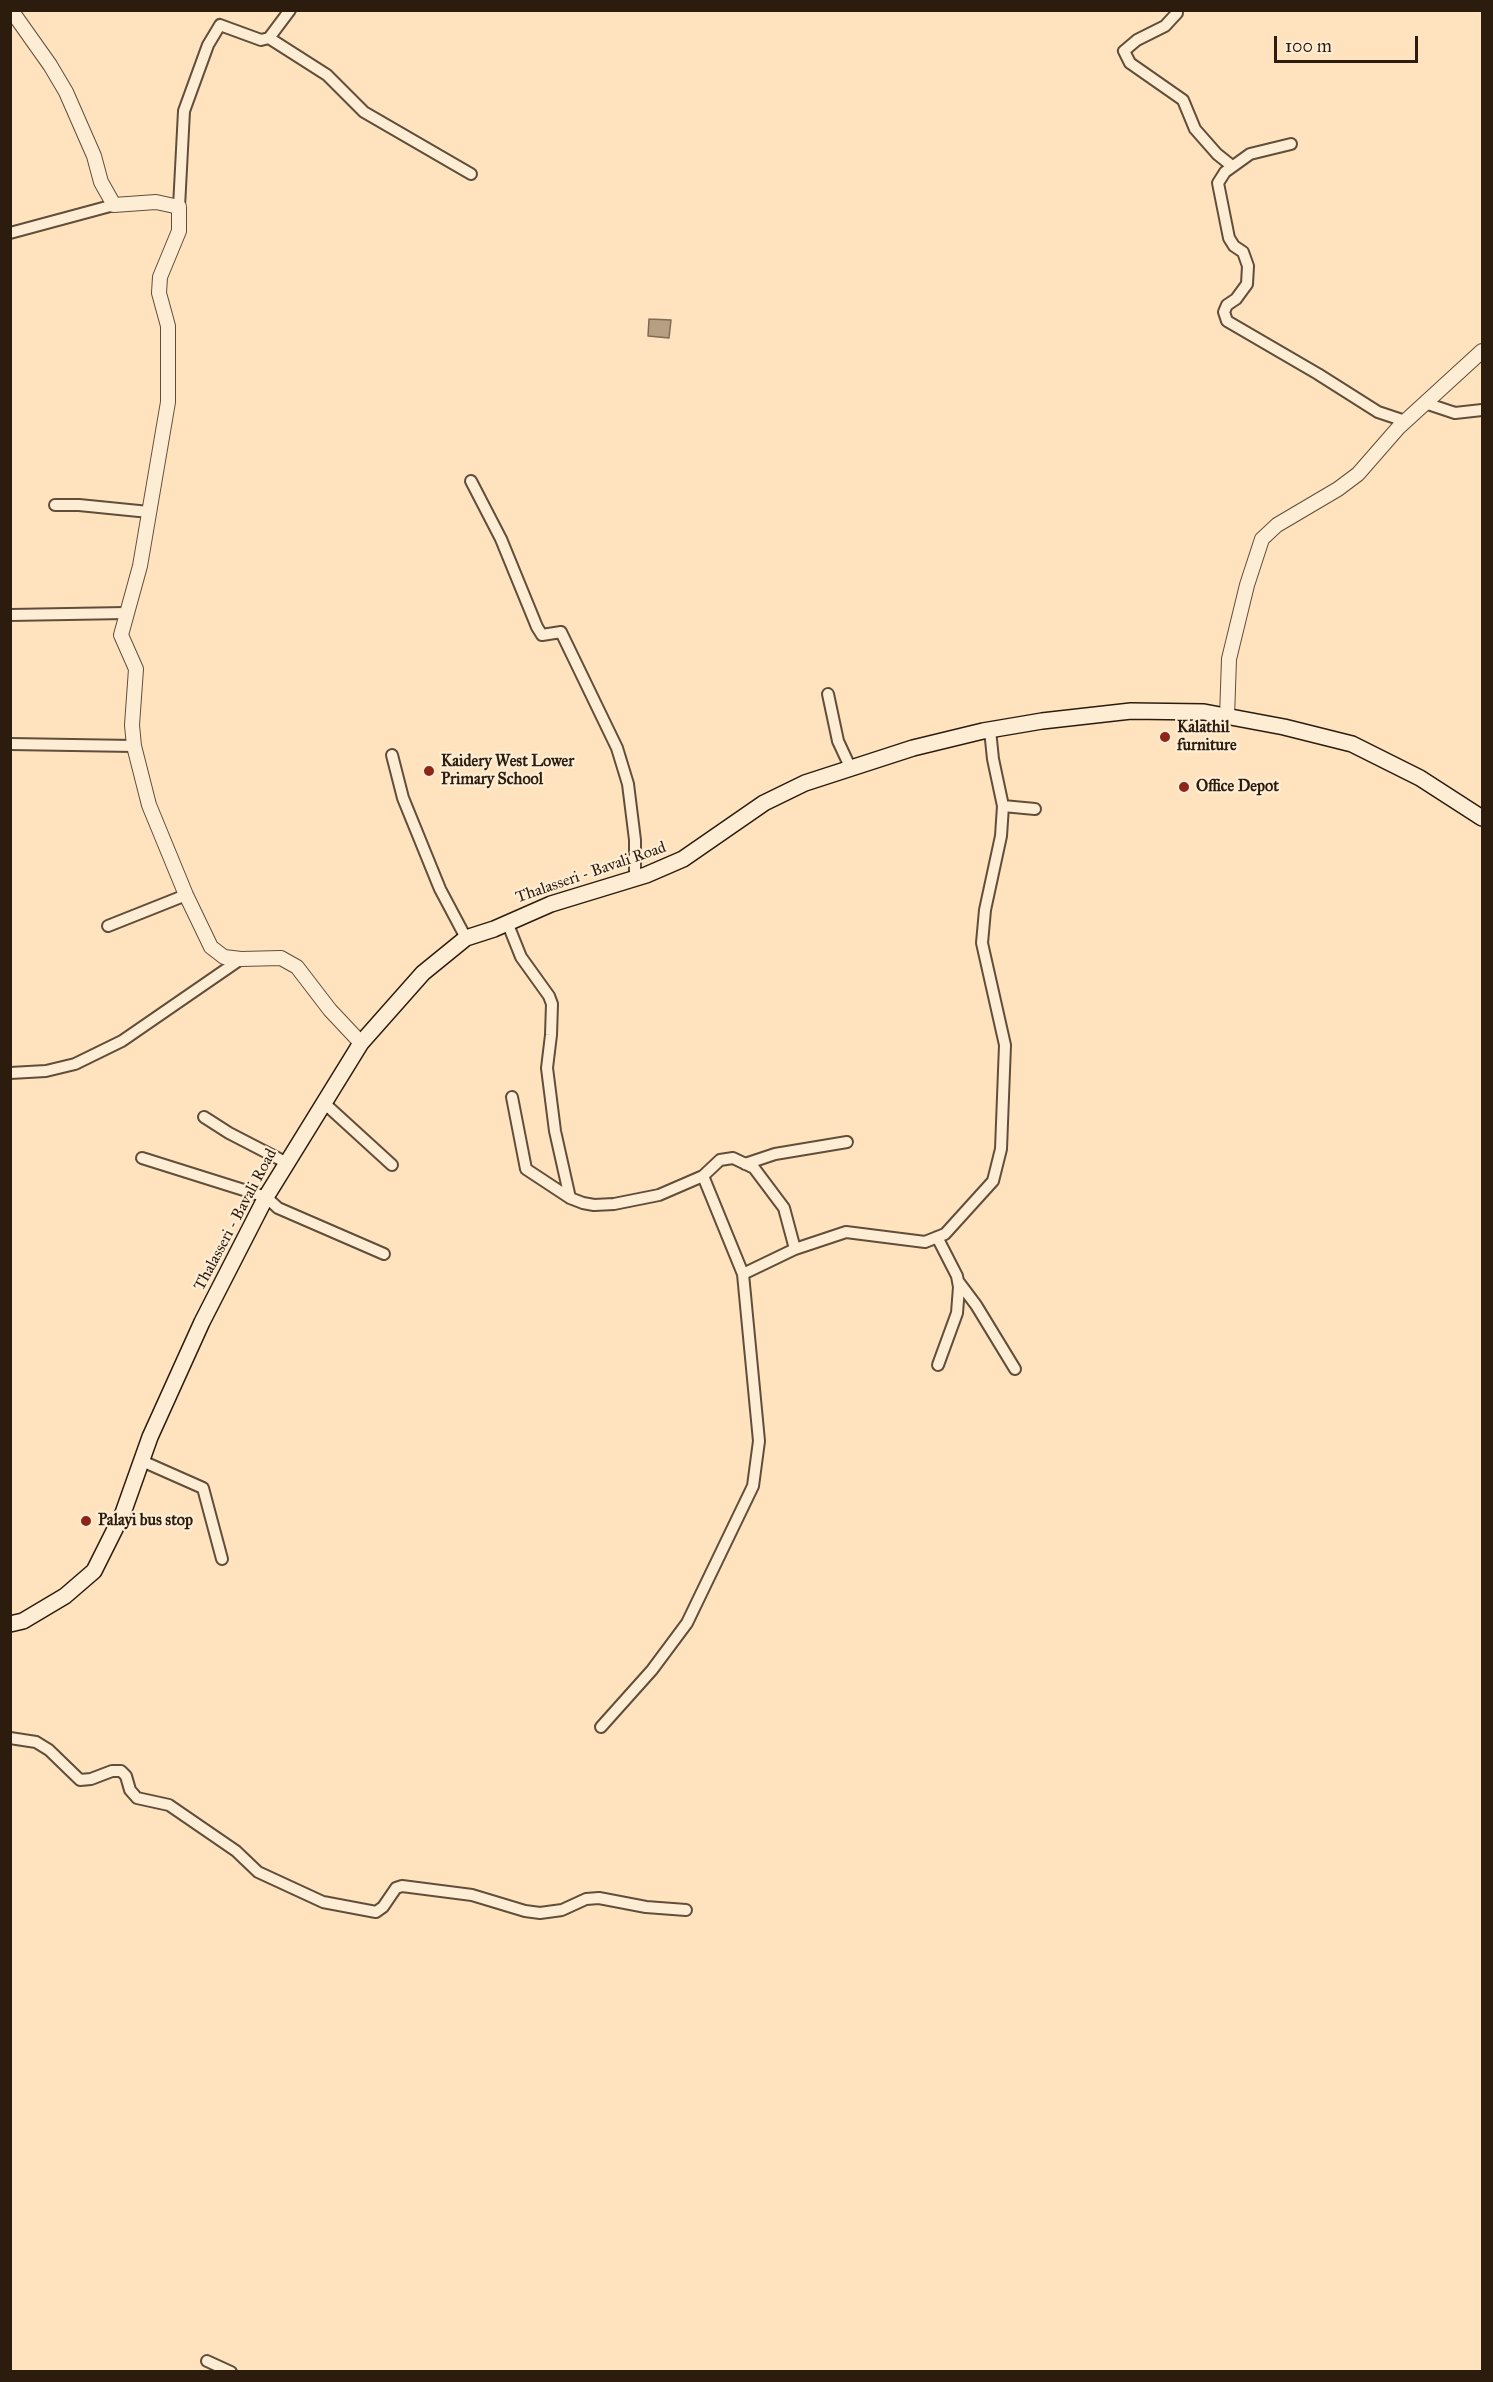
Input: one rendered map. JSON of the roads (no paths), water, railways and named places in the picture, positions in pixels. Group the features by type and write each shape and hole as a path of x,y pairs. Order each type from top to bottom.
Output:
{"main road":[{"name":"Thalasseri - Bavali Road","path":"10,1624 23,1621 65,1596 94,1571 123,1514 150,1437 202,1322 286,1162 362,1043 423,973 466,938 551,904 635,878 683,859 764,803 805,783 913,748 990,730 1042,721 1131,711 1204,712 1284,727 1352,744 1420,778 1482,818"}],"street":[{"path":"11,10 66,92 94,156 100,182 114,205"},
{"path":"290,10 269,38 261,40 220,25 208,45 183,111 179,231 160,277 159,293 168,326 168,402 140,566 121,635 135,669 132,725 134,746 149,805 186,895 211,947 224,957 281,958 297,967 330,1010 362,1043"},
{"path":"1177,10 1165,26 1137,40 1124,51 1130,63 1183,100 1195,129 1216,154 1232,166"},
{"path":"269,38 327,75 364,112 471,174"},
{"path":"1291,144 1250,154 1225,172 1218,183 1229,238 1234,246 1244,252 1248,266 1247,284 1224,312 1227,321 1378,412 1405,421"},
{"path":"10,233 114,205 156,202 179,207"},
{"path":"1227,717 1229,659 1247,585 1262,539 1277,525 1338,489 1358,474 1405,421 1482,351"},
{"path":"1425,403 1455,413 1482,410"},
{"path":"471,481 501,539 537,627 542,635 561,632 617,748 628,784 635,840 635,878"},
{"path":"55,505 149,512"},
{"path":"10,615 126,613"},
{"path":"828,694 838,741 851,769"},
{"path":"743,1275 795,1249 846,1232 925,1242 945,1234 993,1181 1001,1149 1005,1046 982,943 985,910 1001,836 1003,806 993,759 990,730"},
{"path":"10,744 134,746"},
{"path":"392,755 403,798 440,889 466,938"},
{"path":"1003,806 1035,809"},
{"path":"108,926 186,895"},
{"path":"507,922 521,957 549,996 552,1004 547,1068 555,1131 570,1198"},
{"path":"10,1072 46,1071 75,1064 122,1041 241,959"},
{"path":"512,1097 526,1169 570,1198 594,1205 623,1203 659,1195 703,1176 720,1160 733,1158 753,1168 784,1208 795,1249"},
{"path":"324,1102 392,1166"},
{"path":"204,1117 229,1133 286,1162"},
{"path":"745,1164 775,1154 847,1142"},
{"path":"142,1158 266,1197 278,1208 384,1254"},
{"path":"600,1727 652,1670 687,1623 753,1486 759,1441 743,1275 703,1176"},
{"path":"937,1237 958,1281 976,1305 1015,1369"},
{"path":"939,1365 957,1313 958,1281"},
{"path":"142,1461 203,1488 222,1559"},
{"path":"10,1738 36,1742 49,1750 80,1780 121,1772 126,1776 130,1790 137,1798 169,1805 236,1851 258,1872 323,1902 376,1912 388,1901 396,1888 402,1886 472,1895 525,1911 540,1913 562,1910 586,1899 599,1898 646,1907 686,1910"},
{"path":"207,2361 231,2372"}],"place":[{"name":"Kalathil furniture","path":"1165,737"},
{"name":"Kaidery West Lower Primary School","path":"429,771"},
{"name":"Office Depot","path":"1184,787"},
{"name":"Palayi bus stop","path":"86,1521"}]}
